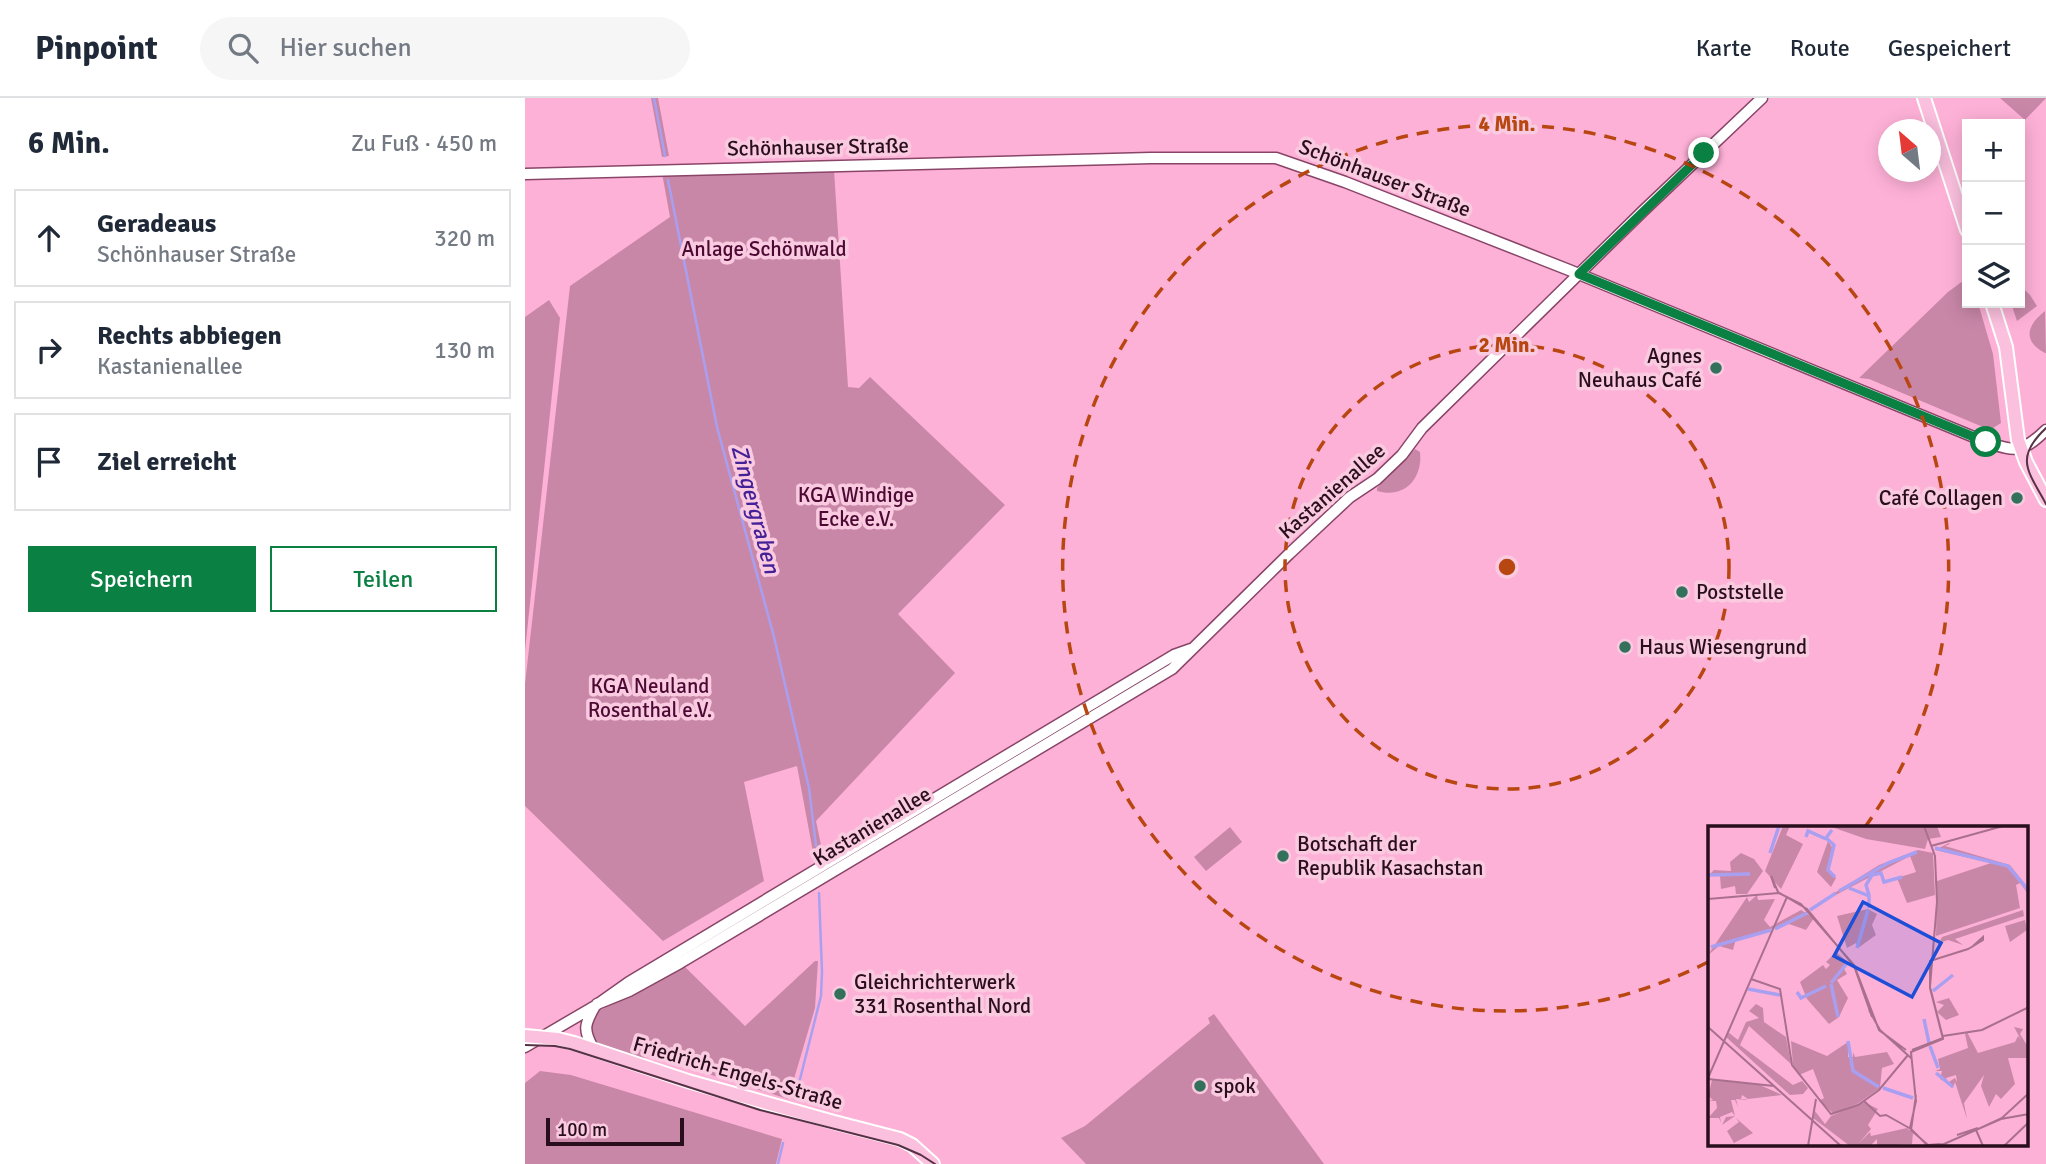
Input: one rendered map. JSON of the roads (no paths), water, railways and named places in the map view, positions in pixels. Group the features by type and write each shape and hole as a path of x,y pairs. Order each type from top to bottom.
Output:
{"main road":[{"path":"1924,98 1962,215"},
{"path":"1993,308 2005,347 2016,431 2021,449 2046,500"},
{"name":"Friedrich-Engels-Straße","path":"525,1036 566,1041 688,1080 900,1139 912,1145 933,1164"}],"street":[{"name":"Kastanienallee","path":"525,1047 596,1005 629,991 680,963 1172,669 1350,497 1377,479 1402,455 1422,428 1762,98"},
{"name":"Schönhauser Straße","path":"525,174 1151,158 1276,158 1345,182 1579,274 1986,442 2004,448 2021,449"},
{"path":"2021,449 2030,446 2046,430"},
{"path":"594,1050 587,1037 586,1027 596,1005"}],"waterway":[{"name":"Zingergraben","path":"654,98 665,156"},
{"name":"Zingergraben","path":"668,180 717,427 774,637 809,788 816,846"},
{"name":"Zingergraben","path":"795,1099 821,996 819,893"},
{"name":"Zingergraben","path":"778,1164 783,1143"}],"tram line":[{"path":"2046,428 2030,448 2027,457 2030,473 2046,504"},
{"path":"525,1045 570,1049 760,1110 898,1145 935,1164"}],"place":[{"name":"Agnes Neuhaus Café","path":"1716,368"},
{"name":"Café Collagen","path":"2017,498"},
{"name":"Poststelle","path":"1682,592"},
{"name":"Haus Wiesengrund","path":"1625,647"},
{"name":"Botschaft der Republik Kasachstan","path":"1283,856"},
{"name":"Gleichrichterwerk 331 Rosenthal Nord","path":"840,994"},
{"name":"spok","path":"1200,1086"}],"park label":[{"name":"Anlage Schönwald","path":"764,249"},
{"name":"KGA Windige Ecke e.V.","path":"856,507"},
{"name":"KGA Neuland Rosenthal e.V.","path":"650,698"}]}
